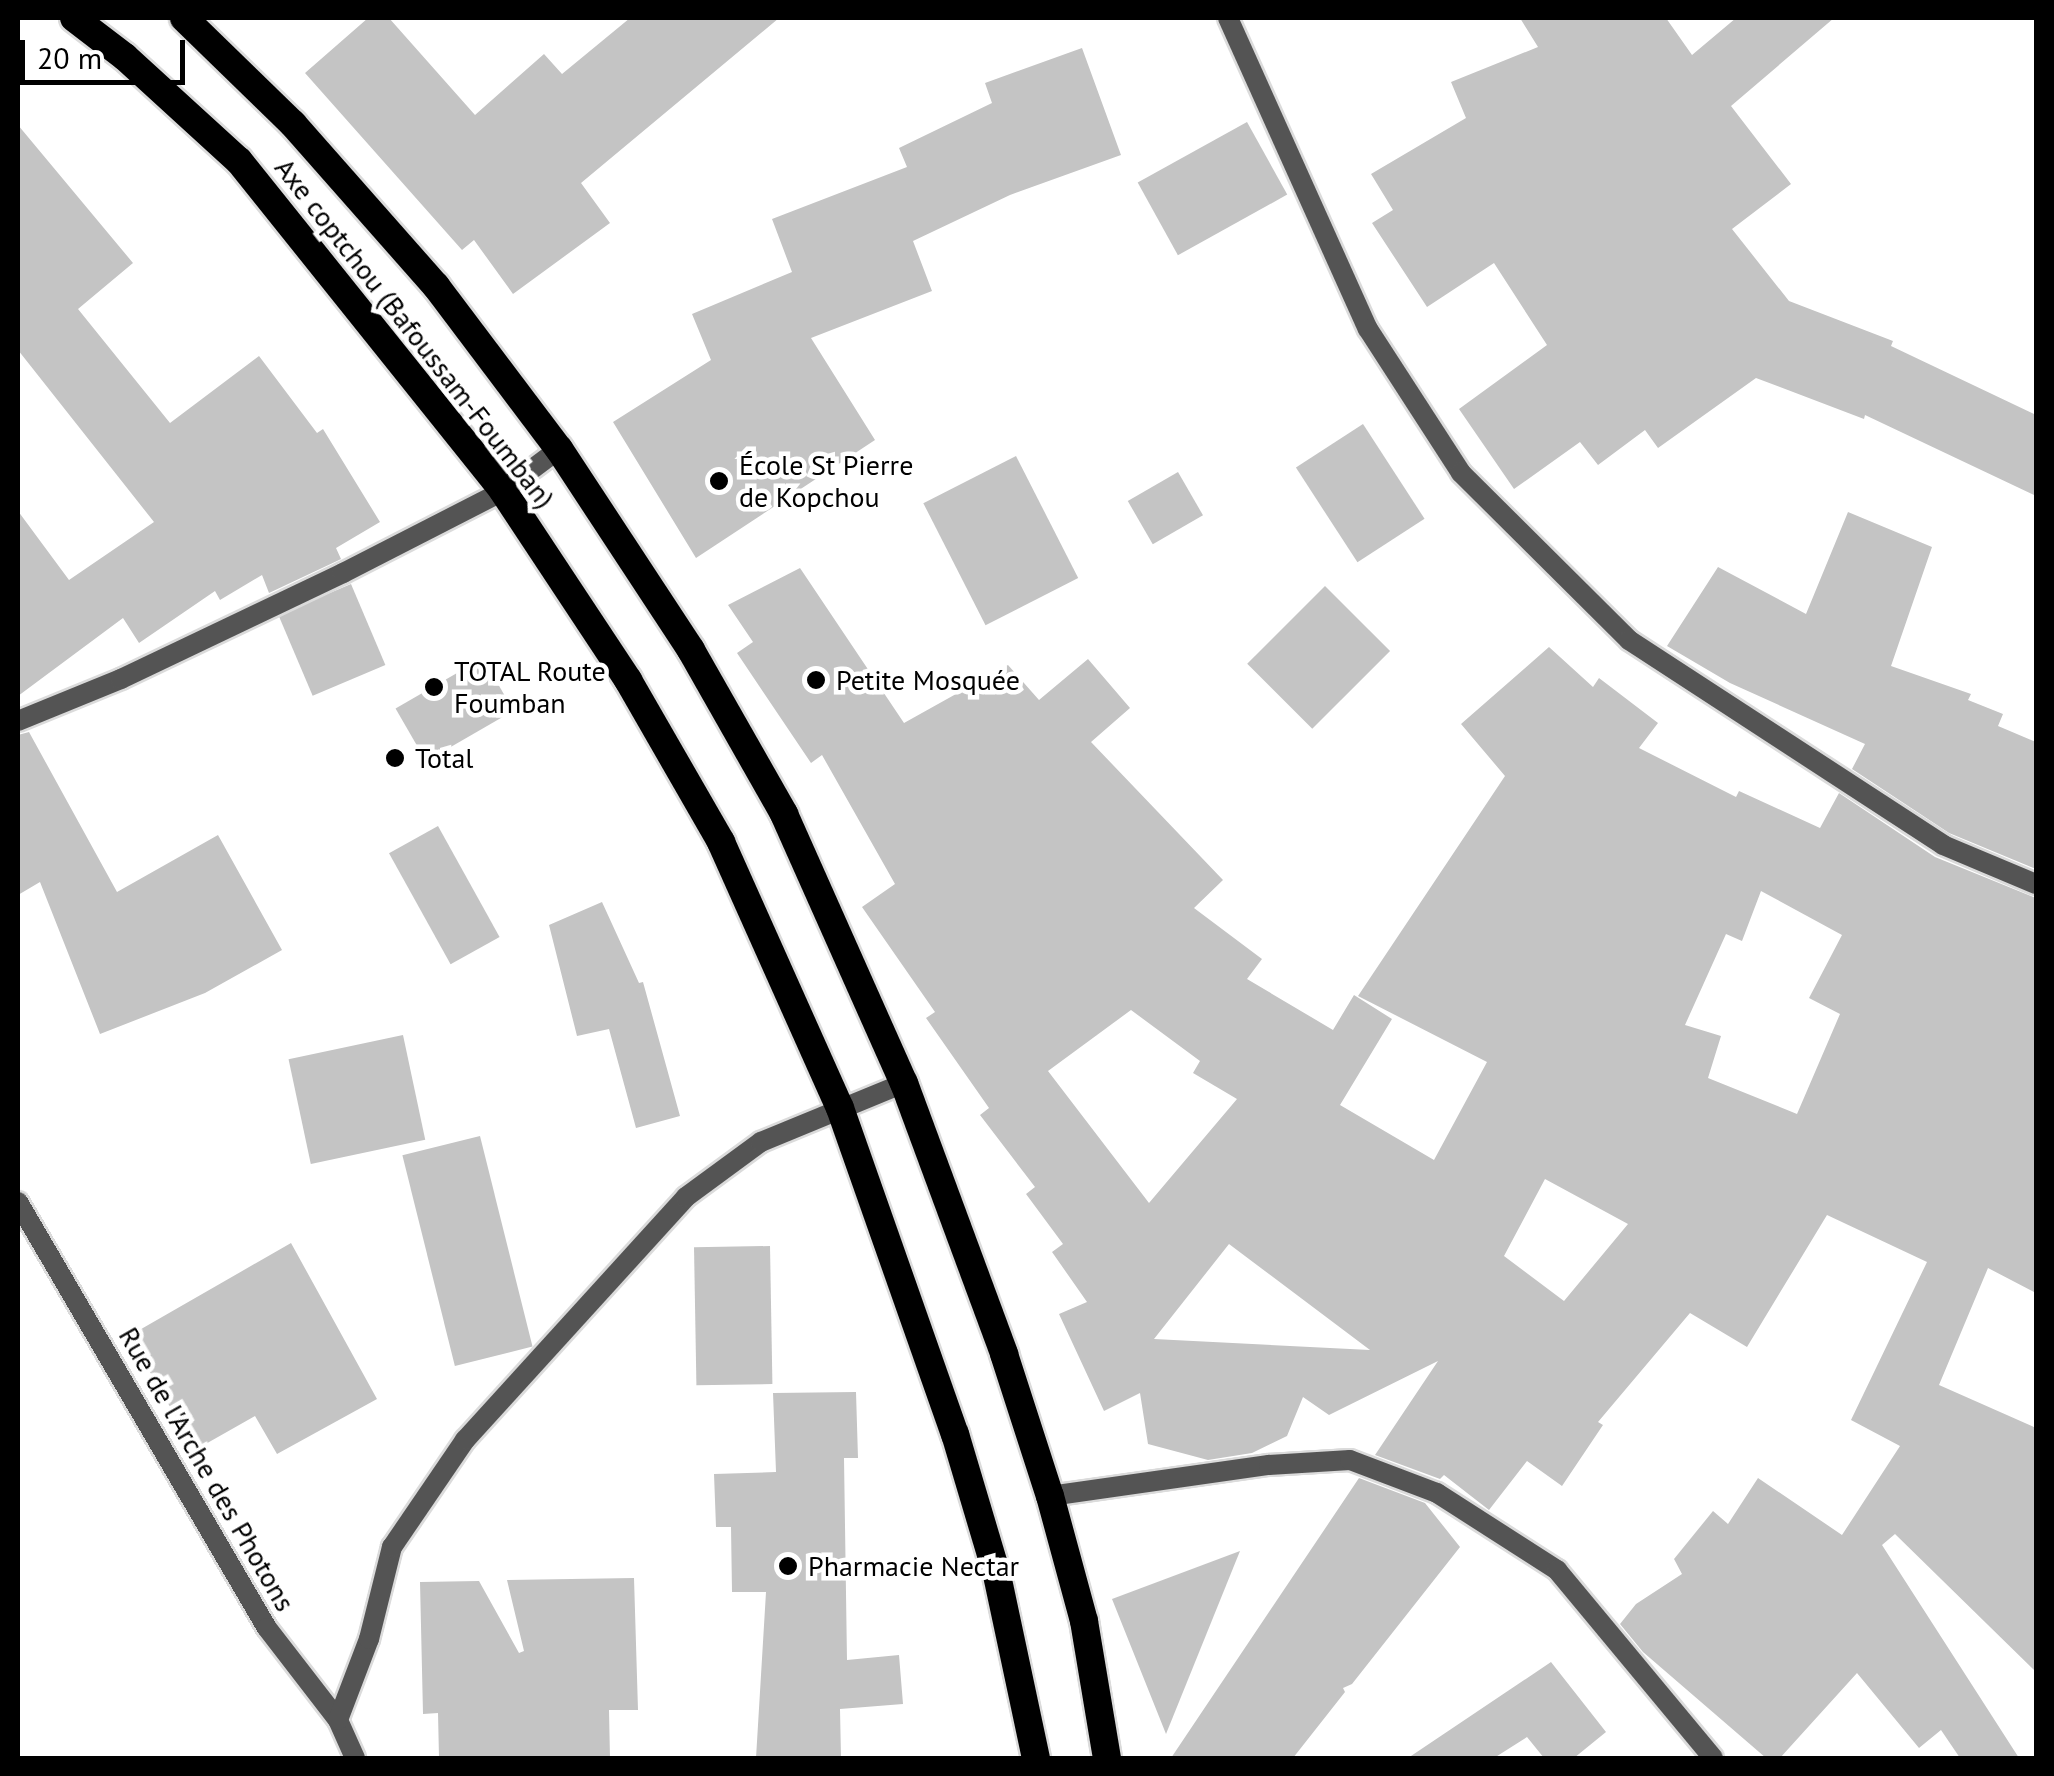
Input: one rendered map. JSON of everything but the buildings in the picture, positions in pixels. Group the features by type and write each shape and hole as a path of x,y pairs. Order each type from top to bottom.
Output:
{"highway":[{"name":"Axe coptchou (Bafoussam-Foumban)","path":"74,18 126,57 239,161 504,491 628,680 721,842 840,1108 955,1434 997,1575 1036,1758"},
{"name":"Axe coptchou (Bafoussam-Foumban)","path":"184,18 293,124 436,286 559,449 691,650 784,814 904,1083 1050,1496 1084,1621 1108,1758"}],"street":[{"path":"1228,18 1368,329 1461,473 1629,640 1943,845 2036,884"},
{"path":"18,721 138,670 504,491 559,449"},
{"path":"338,1720 369,1639 392,1547 465,1440 686,1197 760,1142 904,1083"},
{"name":"Rue de l'Arche des Photons","path":"18,1202 268,1628 338,1720 355,1758"},
{"path":"1050,1496 1269,1464 1350,1460 1437,1494 1557,1570 1712,1758"}],"place":[{"name":"École St Pierre de Kopchou","path":"719,481"},
{"name":"Petite Mosquée","path":"816,680"},
{"name":"TOTAL Route Foumban","path":"434,687"},
{"name":"Total","path":"395,758"},
{"name":"Pharmacie Nectar","path":"788,1566"}]}
